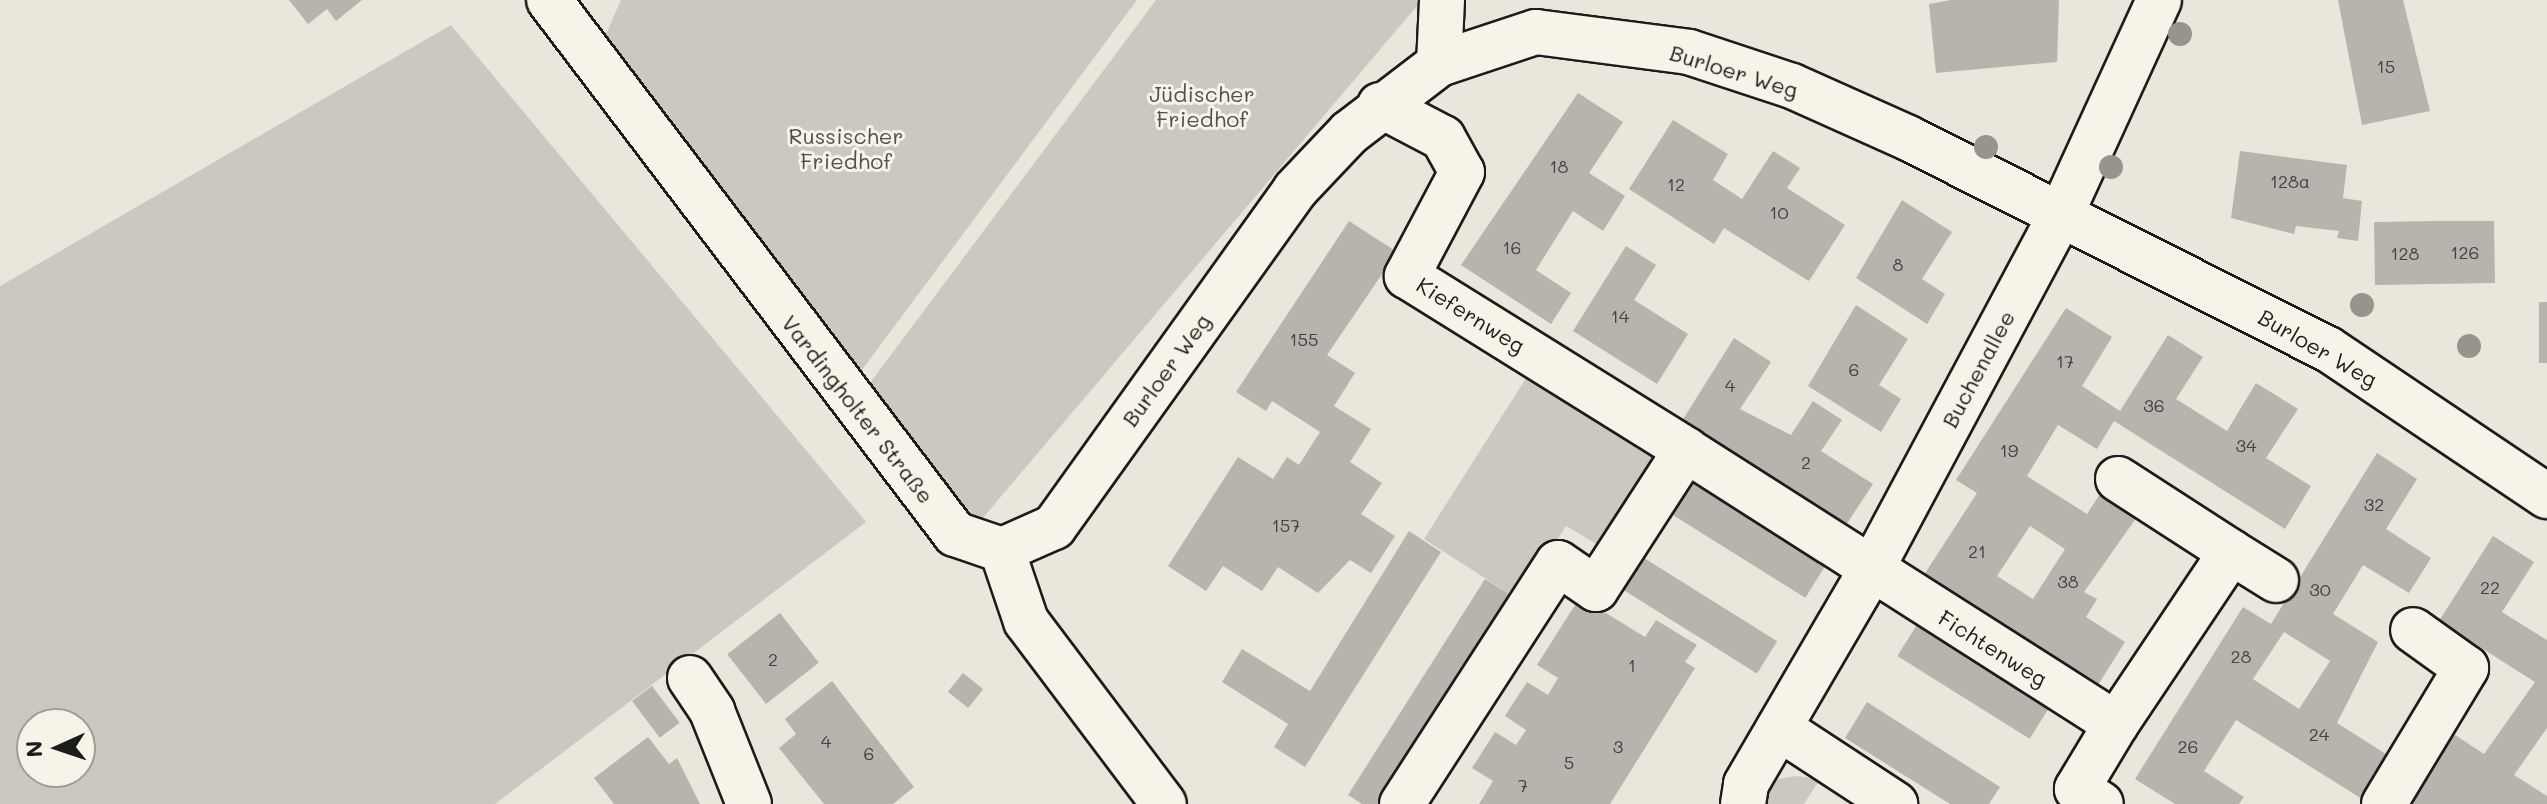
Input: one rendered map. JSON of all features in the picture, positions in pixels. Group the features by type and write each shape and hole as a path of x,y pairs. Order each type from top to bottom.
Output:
{"street":[{"name":"Vardingholter Straße","path":"549,0 955,534 1002,550"},
{"path":"1439,64 1442,0"},
{"name":"Buchenallee","path":"1743,804 1746,784 1870,572 2062,212 2159,0"},
{"name":"Burloer Weg","path":"1002,550 1054,527 1295,190 1380,105 1439,64 1530,16 1689,52 1778,81 2062,212 2328,349 2547,496"},
{"name":"Kiefernweg","path":"1380,105 1443,138 1462,172 1407,276 1686,450 1870,572"},
{"path":"1402,804 1558,563 1596,589 1686,450"},
{"path":"2118,479 2276,580"},
{"path":"1002,550 1026,621 1164,804"},
{"path":"2101,804 2077,789 2116,724 2231,552"},
{"name":"Fichtenweg","path":"1870,572 2116,724"},
{"path":"2384,804 2466,668 2413,630"},
{"path":"690,678 712,711 749,804"},
{"path":"1779,728 1895,804"}],"green space":[{"name":"Russischer Friedhof","path":"621,0 1137,0 847,390 596,57"},
{"name":"Jüdischer Friedhof","path":"1156,0 1422,0 959,546 858,399"},
{"path":"451,25 866,522 495,804 0,804 0,286"},
{"path":"1528,375 1664,461 1608,551 1566,526 1519,600 1424,539"},
{"path":"1796,776 1820,779 1804,804 1761,804 1778,779"}],"building":[{"path":"289,0 362,0 336,21 327,9 308,24"},
{"path":"1951,0 2059,0 2057,62 1936,73 1929,4"},
{"path":"2338,0 2403,0 2430,111 2362,125"},
{"path":"1578,93 1623,122 1589,173 1625,196 1603,231 1573,211 1536,270 1571,293 1551,324 1461,265"},
{"path":"1673,120 1728,154 1713,180 1742,199 1773,151 1800,168 1787,188 1845,225 1809,281 1724,228 1714,244 1629,189"},
{"path":"2240,151 2347,165 2343,198 2362,201 2358,241 2337,238 2339,231 2296,226 2294,234 2231,218"},
{"path":"1902,200 1952,232 1922,279 1945,294 1927,324 1856,278"},
{"path":"1349,221 1397,252 1327,355 1355,373 1334,406 1371,429 1350,462 1382,483 1361,514 1395,536 1371,573 1350,560 1318,593 1278,567 1262,591 1223,566 1206,591 1168,566 1238,457 1273,479 1287,457 1299,465 1320,432 1272,401 1266,411 1236,392"},
{"path":"2494,221 2495,283 2375,285 2374,222"},
{"path":"1626,246 1656,265 1634,300 1688,334 1657,384 1573,331"},
{"path":"2539,302 2547,302 2547,363 2539,363"},
{"path":"1856,305 1908,339 1879,385 1901,399 1881,432 1808,386"},
{"path":"2066,308 2112,337 2082,386 2120,411 2168,335 2203,357 2176,399 2227,431 2256,383 2298,409 2266,458 2311,486 2285,529 2114,421 2097,449 2058,425 2027,476 2087,514 2107,483 2144,507 2084,592 2097,599 2086,617 2125,642 2096,688 1922,578 1977,493 1956,480","holes":["2030,526 2065,549 2033,599 1997,576"]},
{"path":"1734,338 1771,362 1740,409 1791,435 1813,401 1842,420 1821,451 1873,484 1844,528 1680,424"},
{"path":"2377,453 2417,479 2386,529 2431,558 2409,593 2363,565 2333,614 2378,642 2337,723 2389,756 2362,799 2236,720 2204,771 2244,797 2239,804 2175,804 2135,779 2243,607 2271,624","holes":["2284,632 2330,661 2299,709 2253,679"]},
{"path":"1692,481 1826,565 1805,598 1671,514"},
{"path":"1409,531 1441,552 1305,767 1274,747 1288,724 1222,682 1242,649 1310,691"},
{"path":"2493,536 2534,562 2502,612 2547,640 2547,728 2514,775 2547,796 2547,804 2403,804 2449,731 2484,754 2535,682 2439,621"},
{"path":"1644,558 1777,641 1757,673 1624,590"},
{"path":"1485,579 1519,600 1389,804 1362,804 1348,795"},
{"path":"1580,597 1645,637 1656,620 1697,645 1685,662 1695,668 1610,804 1479,804 1493,781 1472,768 1495,732 1516,745 1526,730 1505,716 1527,682 1548,695 1558,678 1537,665"},
{"path":"780,613 819,663 766,704 727,654"},
{"path":"1918,623 2050,706 2030,739 1897,656"},
{"path":"963,673 983,689 968,708 948,692"},
{"path":"832,681 914,787 893,804 824,804 779,748 796,734 785,719"},
{"path":"652,686 680,723 660,738 632,701"},
{"path":"1867,702 2000,787 1989,804 1950,804 1845,738"},
{"path":"648,737 669,764 677,758 700,804 614,804 594,778"}]}
